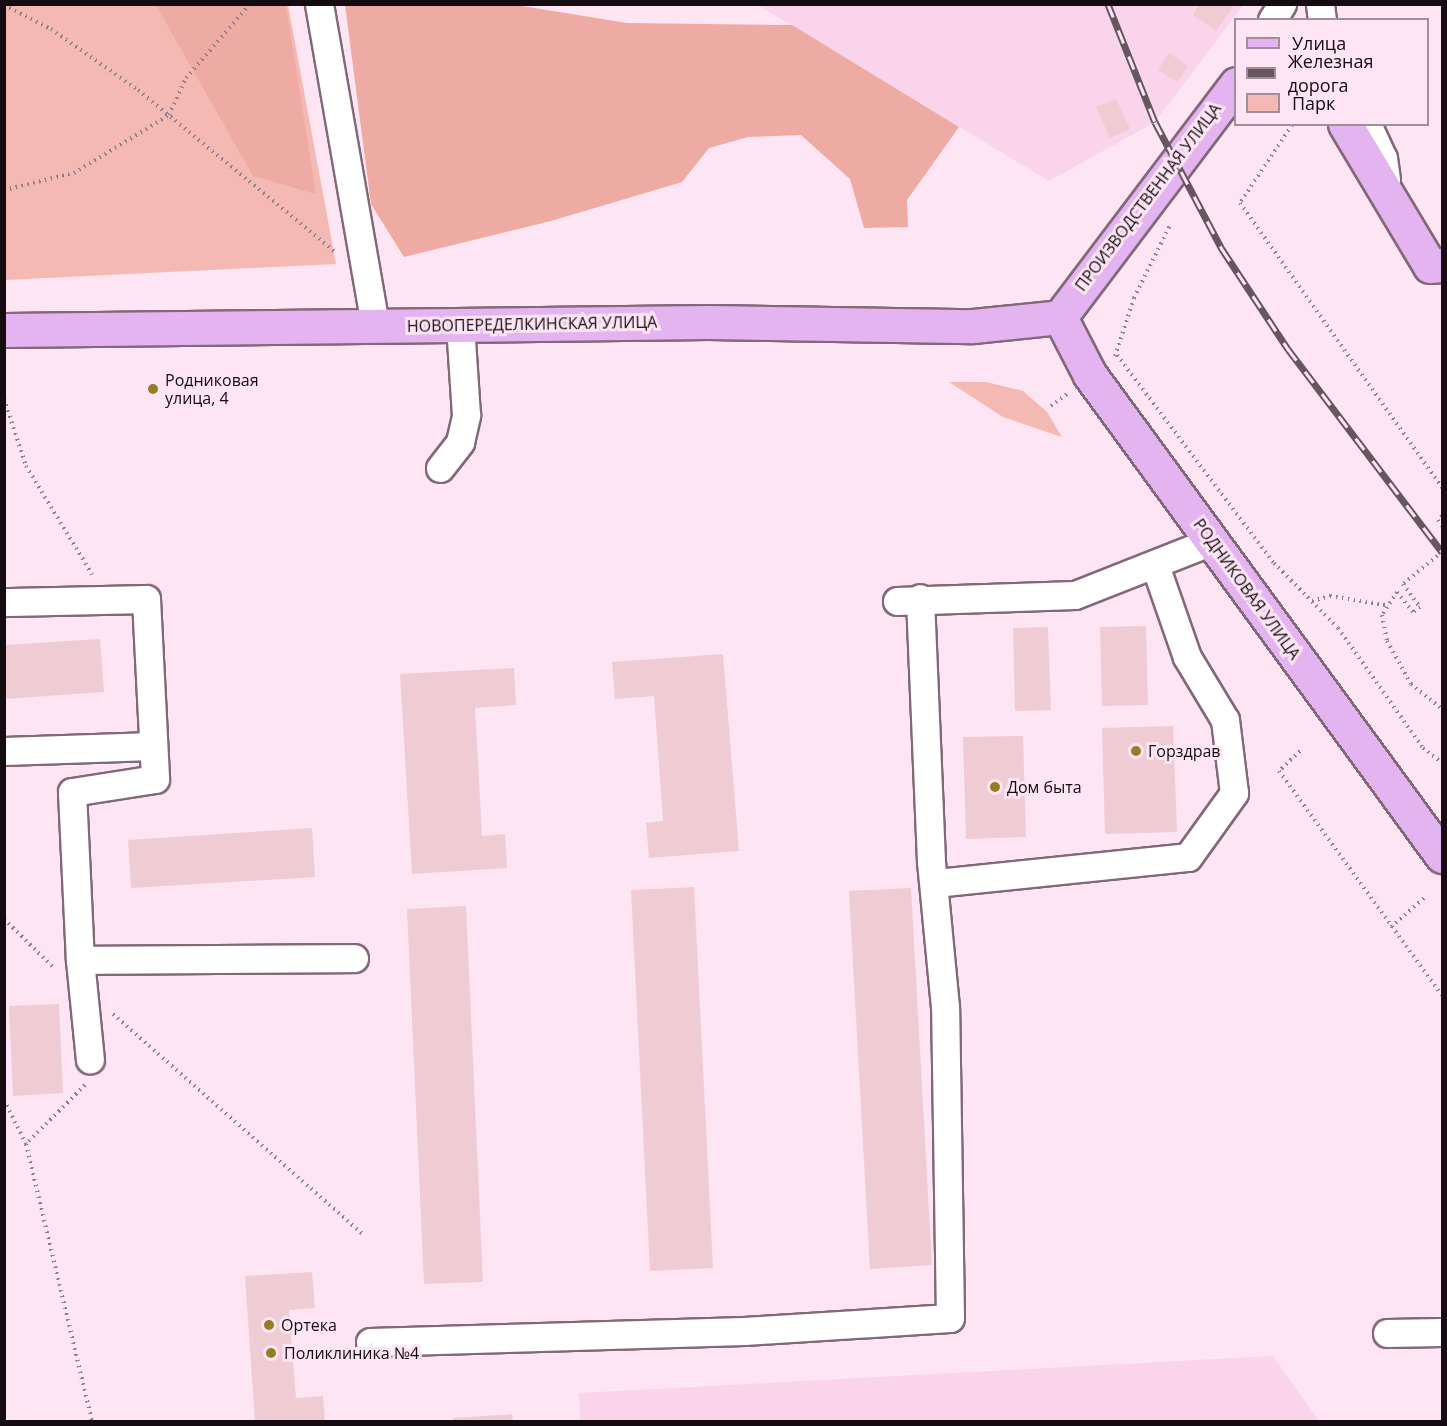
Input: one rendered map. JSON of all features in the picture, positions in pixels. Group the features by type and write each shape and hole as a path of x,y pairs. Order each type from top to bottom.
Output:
{"main road":[{"name":"ПРОИЗВОДСТВЕННАЯ УЛИЦА","path":"1060,317 1234,82"},
{"path":"1346,126 1438,272"},
{"name":"НОВОПЕРЕДЕЛКИНСКАЯ УЛИЦА","path":"4,330 460,324 973,326 1060,317"},
{"name":"РОДНИКОВАЯ УЛИЦА","path":"1060,317 1090,375 1443,856"}],"street":[{"path":"319,4 375,326"},
{"path":"1273,18 1282,4"},
{"path":"1368,126 1383,158 1387,190"},
{"path":"440,468 460,442 466,415 460,324"},
{"path":"370,1342 744,1331 950,1318 945,1007 936,883 931,861 908,600 1076,595 1212,541"},
{"path":"936,883 1188,857 1234,793 1225,720 1187,657 1155,565"},
{"path":"4,602 146,599 155,779 72,792 80,960 90,1060"},
{"path":"4,751 153,746"},
{"path":"80,960 354,958"},
{"path":"1387,1333 1443,1332"}],"path":[{"path":"4,190 74,173 169,115 186,78 250,4"},
{"path":"4,5 51,29 169,115 341,256"},
{"path":"1291,126 1240,203 1443,488"},
{"path":"1174,221 1134,298 1117,355 1274,563 1312,601 1423,748 1443,763"},
{"path":"4,399 26,466 109,599"},
{"path":"1443,516 1438,520 1443,526"},
{"path":"1443,552 1403,584 1420,607 1413,612 1397,592 1385,605 1387,641 1411,684 1443,709"},
{"path":"1312,601 1330,596 1385,605"},
{"path":"1300,751 1279,771 1443,995"},
{"path":"1391,927 1424,898"},
{"path":"4,919 49,964 82,987 365,1236"},
{"path":"26,1144 85,1086 90,1060"},
{"path":"4,1100 26,1144 92,1422"}],"shaded area":[{"path":"156,5 286,5 316,194 253,176"},
{"path":"345,5 516,5 627,23 792,25 959,127 907,200 908,227 864,228 850,179 801,135 748,137 709,148 682,182 551,221 404,257 371,204"},
{"path":"758,5 1243,5 1155,122 1049,181"},
{"path":"1273,1356 1319,1421 580,1421 579,1393"}],"green space":[{"path":"4,5 288,5 336,264 5,280"},
{"path":"949,382 986,382 1023,391 1047,412 1062,437 1003,417"}],"building":[{"path":"1200,4 1235,4 1216,31 1193,15"},
{"path":"1169,53 1188,66 1177,82 1158,70"},
{"path":"1116,99 1130,129 1110,138 1096,107"},
{"path":"1146,626 1148,705 1102,706 1100,627"},
{"path":"1048,627 1051,710 1015,711 1013,628"},
{"path":"100,639 104,692 4,699 4,645"},
{"path":"723,654 739,851 649,858 646,823 663,821 654,696 615,699 612,662"},
{"path":"514,668 516,705 475,708 482,836 505,834 507,868 412,874 400,674"},
{"path":"1173,726 1177,832 1105,834 1102,728"},
{"name":"Дом быта","path":"1023,736 1026,837 966,839 963,737"},
{"path":"312,828 315,877 131,888 128,840"},
{"path":"694,887 713,1268 650,1271 631,890"},
{"path":"911,888 932,1265 870,1269 849,891"},
{"path":"466,906 483,1282 424,1284 407,909"},
{"path":"59,1004 63,1093 13,1096 9,1006"},
{"name":"Поликлиника №4","path":"312,1272 315,1308 289,1310 296,1398 323,1396 325,1422 255,1422 245,1276"},
{"path":"512,1414 513,1422 453,1422 453,1418"}],"railway":[{"path":"1108,4 1155,122 1222,249 1288,349 1442,552"}],"place":[{"name":"Родниковая улица, 4","path":"153,389"},
{"name":"Горздрав","path":"1136,751"},
{"name":"Дом быта","path":"995,787"},
{"name":"Ортека","path":"269,1325"},
{"name":"Поликлиника №4","path":"271,1353"}]}
